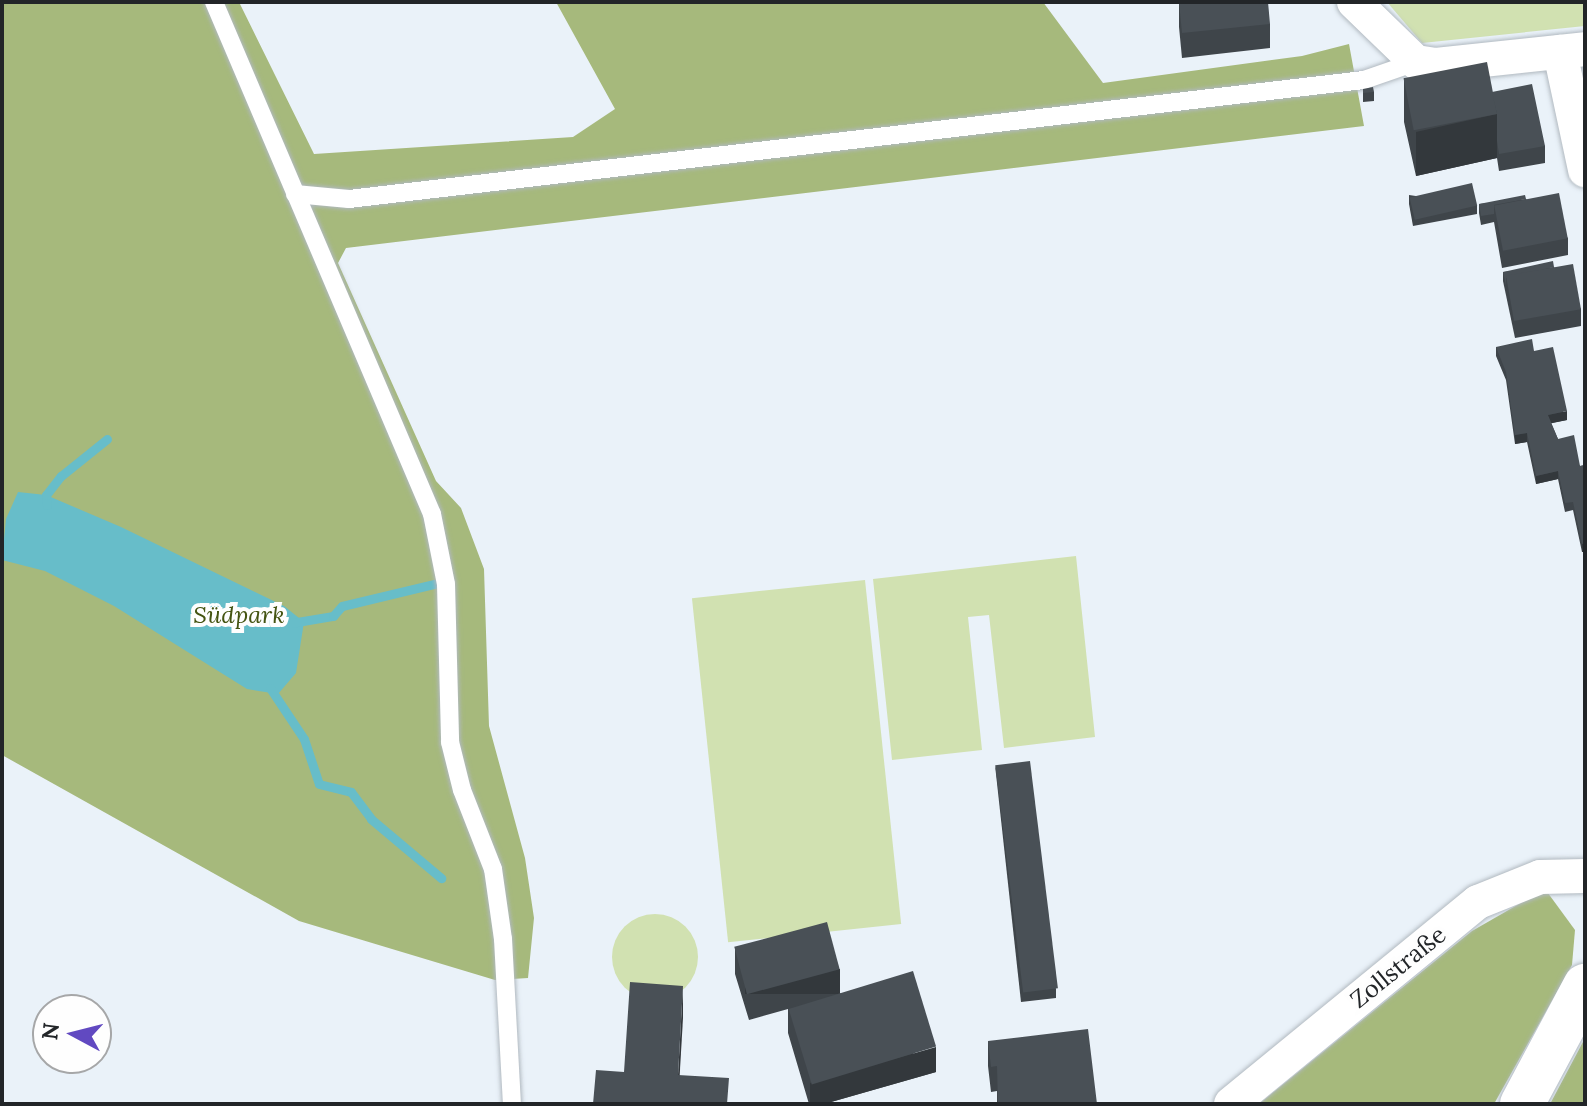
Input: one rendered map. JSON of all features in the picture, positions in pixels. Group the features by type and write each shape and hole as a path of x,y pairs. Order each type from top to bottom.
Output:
{"main road":[{"path":"1522,1104 1585,986"}],"street":[{"path":"1354,2 1416,62 1436,65 1572,50 1585,170"},
{"name":"Zollstraße","path":"1231,1104 1478,902 1540,877 1585,876"}],"lane":[{"path":"214,2 432,514 446,584 450,742 462,790 493,869 499,911 512,1104"},
{"path":"295,194 349,199 1364,80 1416,62"}],"green space":[{"name":"Südpark","path":"2,2 239,2 314,154 573,137 615,109 556,2 1043,2 1103,83 1302,56 1349,44 1364,126 346,248 338,263 436,481 461,508 484,569 489,726 525,858 534,918 528,978 495,980 299,921 2,755"},
{"path":"1387,2 1585,2 1585,26 1422,43"},
{"path":"1076,556 1095,737 1004,748 989,615 968,617 982,750 892,760 873,579"},
{"path":"865,580 901,924 728,942 692,598"},
{"path":"1545,889 1575,930 1572,965 1494,1104 1259,1104 1472,931"},
{"path":"647,914 663,914 686,926 695,940 698,957 695,974 686,988 663,1000 647,1000 631,993 619,981 612,965 612,949 619,933 631,921"},
{"path":"1585,1038 1585,1104 1550,1104 1567,1072"}],"water":[{"path":"18,492 46,495 121,527 284,606 304,622 296,673 278,694 247,689 114,606 45,571 2,560 6,519"}],"building":[{"path":"1268,2 1270,24 1182,33 1179,3"},
{"path":"1487,62 1497,114 1414,130 1404,78"},
{"path":"1532,84 1545,146 1499,154 1497,114 1492,92"},
{"path":"1373,87 1374,92 1363,93 1363,89"},
{"path":"1472,183 1477,205 1415,220 1410,197"},
{"path":"1559,193 1568,238 1503,251 1494,206"},
{"path":"1525,195 1526,199 1494,205 1494,214 1481,216 1479,204"},
{"path":"1553,261 1554,267 1506,278 1506,286 1503,272"},
{"path":"1573,264 1581,309 1514,321 1506,276"},
{"path":"1532,339 1534,351 1553,347 1567,411 1548,415 1558,439 1574,435 1580,466 1585,465 1585,543 1582,544 1573,502 1565,503 1558,471 1536,476 1527,433 1515,435 1506,372 1496,347"},
{"path":"1030,761 1058,988 1023,993 995,765"},
{"path":"827,922 840,969 747,994 734,947"},
{"path":"913,971 936,1047 812,1085 789,1009"},
{"path":"630,982 683,986 678,1075 729,1078 727,1104 593,1104 596,1070 624,1072"},
{"path":"1088,1029 1097,1104 998,1104 997,1066 991,1067 988,1041"}],"waterway":[{"path":"47,505 46,495 61,476 107,439"},
{"path":"291,623 333,616 342,606 434,584"},
{"path":"270,688 304,739 319,784 351,792 371,819 441,878"}]}
